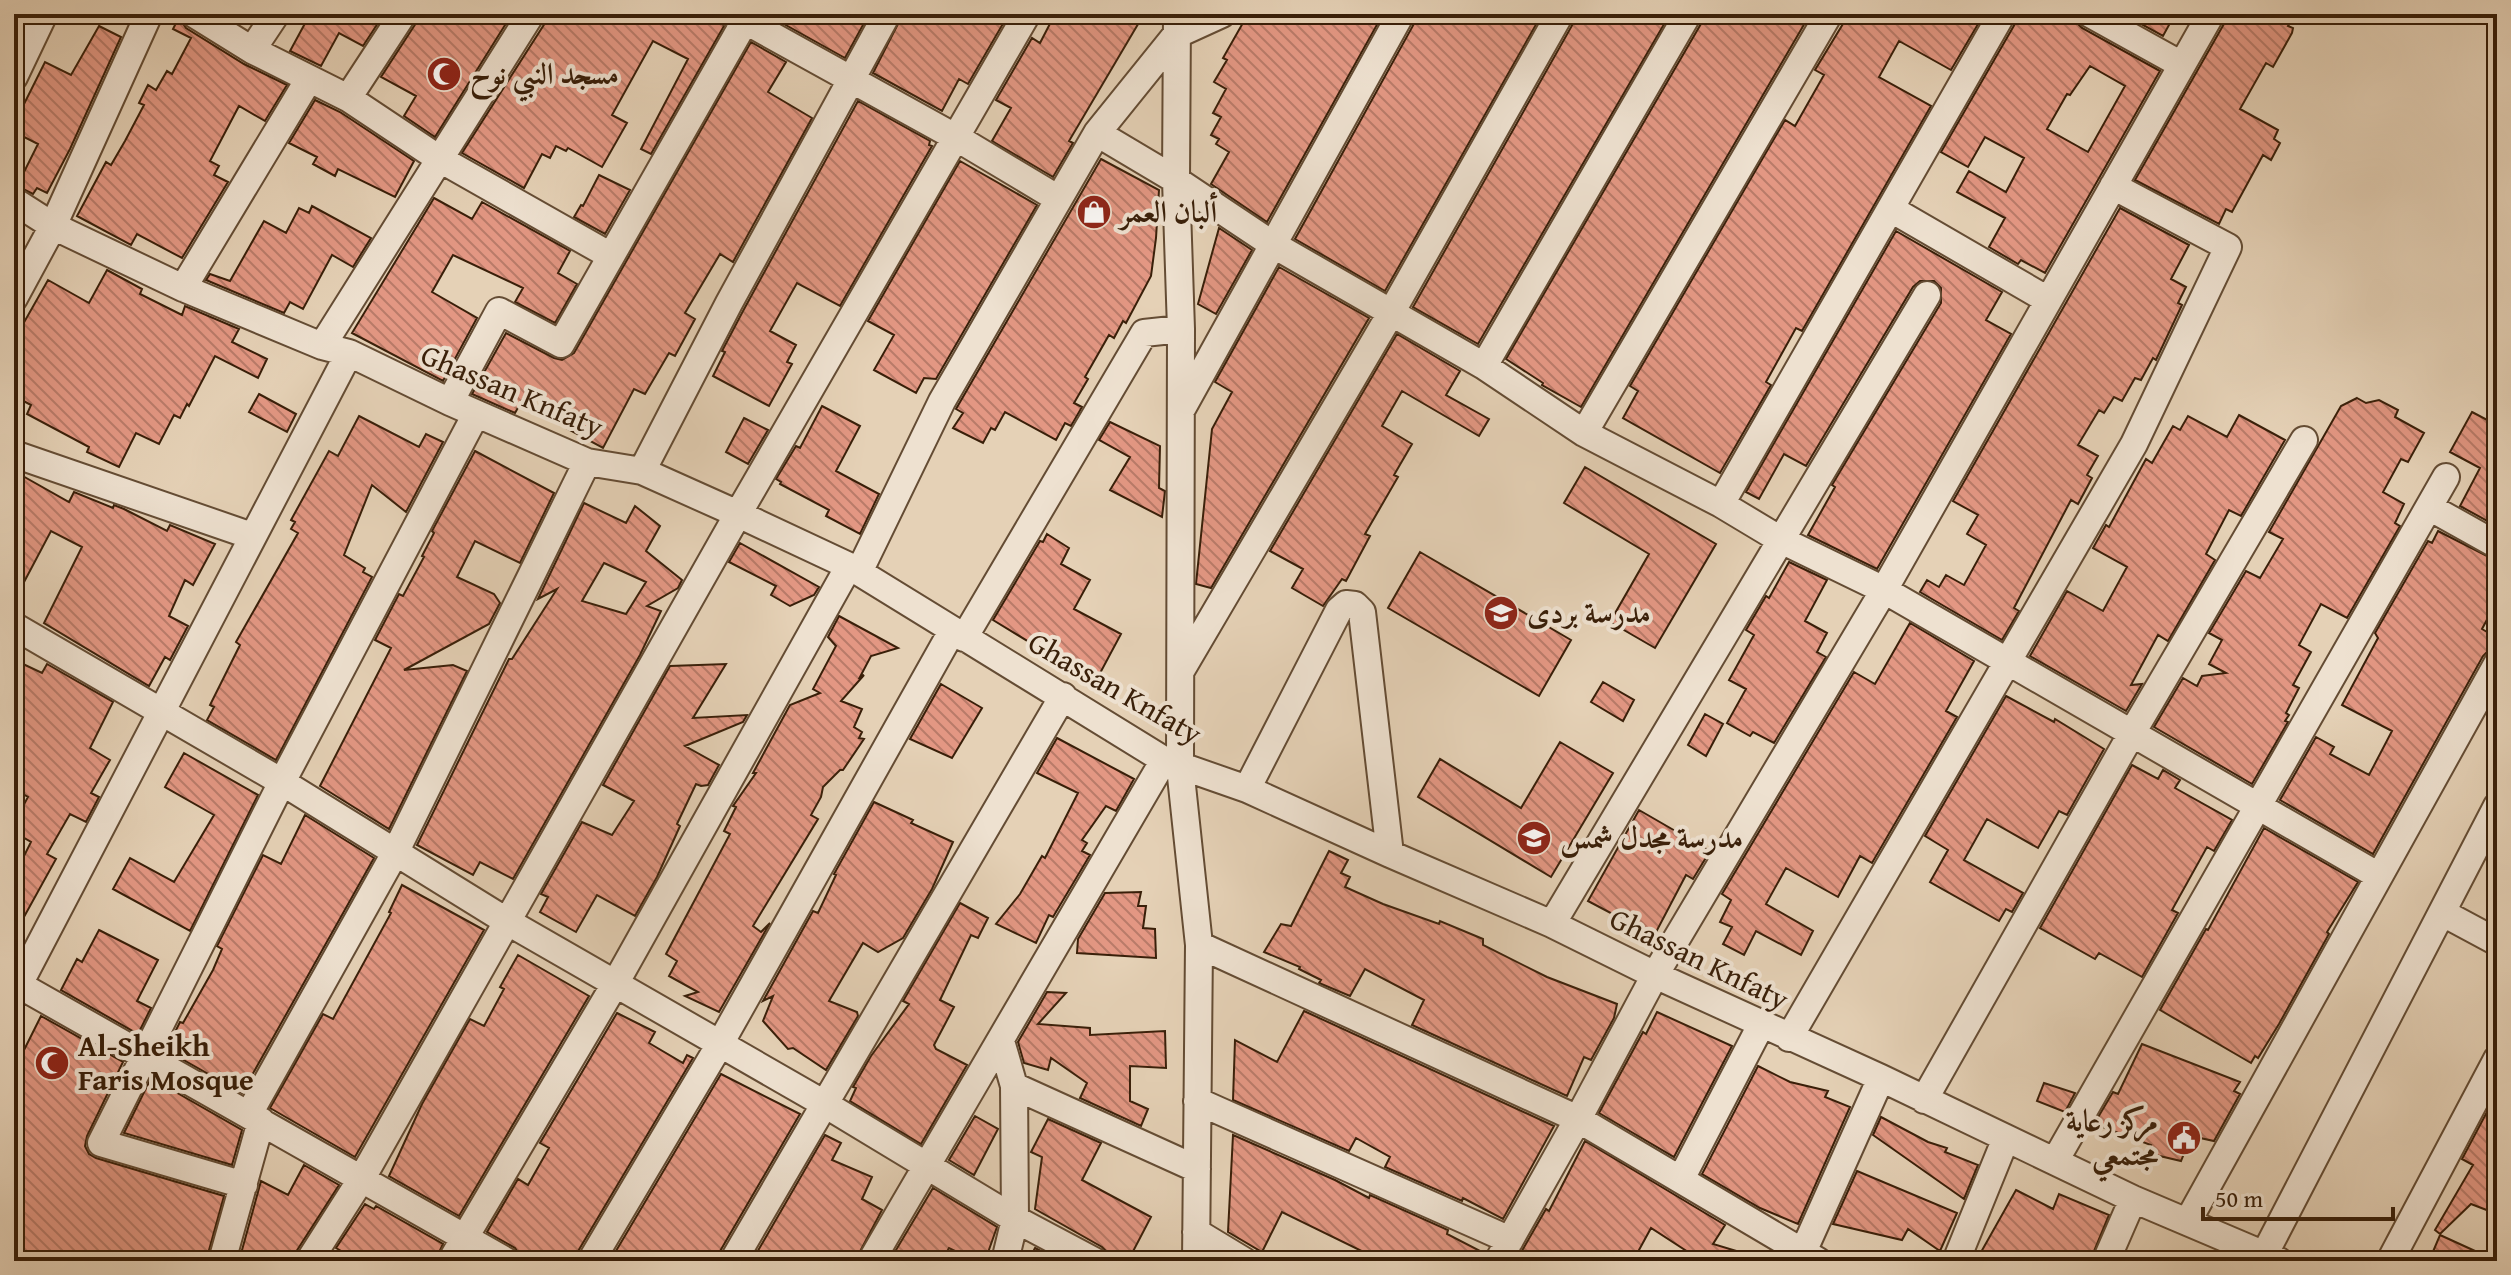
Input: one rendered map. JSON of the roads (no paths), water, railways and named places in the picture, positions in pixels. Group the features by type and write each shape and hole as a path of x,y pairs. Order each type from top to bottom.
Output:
{"street":[{"path":"14,77 44,14"},
{"path":"14,298 53,226 149,14"},
{"path":"194,14 252,50 348,98 438,158 611,256"},
{"path":"252,50 276,14"},
{"path":"348,98 403,14"},
{"path":"322,346 531,14"},
{"path":"642,471 729,303 887,14"},
{"path":"309,1261 362,1178 738,514 1027,14"},
{"path":"451,1261 854,569 942,401 1097,133 1176,24 1222,14"},
{"path":"1181,410 1401,14"},
{"path":"1182,669 1391,313 1560,14"},
{"path":"1484,366 1688,14"},
{"path":"1584,433 1829,14"},
{"path":"1721,504 2002,14"},
{"path":"2090,14 2182,65"},
{"path":"1197,1101 1504,1251 1655,975 1884,590 2211,14"},
{"path":"450,402 499,311 561,344 742,17 1057,198"},
{"path":"1176,24 1182,669 1172,763 1199,945 1196,1261"},
{"path":"183,288 309,79"},
{"path":"1097,133 1176,180 1272,244 1484,366 1584,433 1721,504 1781,540 1884,590 2379,876"},
{"path":"1789,1038 2134,444 2228,247 2113,186"},
{"name":"Ghassan Knfaty","path":"14,201 53,226 183,288 322,346 349,353 476,414 587,462 642,471 738,514 854,569 1172,763 1247,789 1552,924 1761,1025 2268,1259"},
{"path":"1891,209 2048,300"},
{"path":"1552,924 1927,295"},
{"path":"591,1261 958,634 1144,333 1181,329"},
{"path":"349,353 16,987 143,1055 506,1261"},
{"path":"244,1185 101,1143 282,782 476,414"},
{"path":"1924,1100 2132,733 2304,440"},
{"path":"14,454 252,536"},
{"path":"222,1261 244,1185 255,1118 395,853 587,462"},
{"path":"2055,1161 2446,477"},
{"path":"2429,507 2497,545"},
{"path":"1247,789 1339,610 1346,604 1355,605 1362,612 1390,854"},
{"path":"14,626 282,782 508,922 823,1103 1015,1219 1094,1261"},
{"path":"2188,1221 2497,664"},
{"path":"733,1261 1063,696"},
{"path":"871,1261 1001,1041 1172,763"},
{"path":"2268,1259 2497,806"},
{"path":"2443,913 2497,942"},
{"path":"1199,945 1578,1119 1811,1256 1881,1078"},
{"path":"1681,1179 1761,1025"},
{"path":"1001,1041 1014,1086 1015,1219 1005,1261"},
{"path":"2390,1261 2497,1059"},
{"path":"1014,1086 1197,1169"},
{"path":"1956,1261 2006,1138"},
{"path":"2106,1261 2133,1199"},
{"path":"1196,1232 1244,1261"}],"place":[{"name":"مسجد النبي نوح","path":"444,74"},
{"name":"ألبان العمر","path":"1094,212"},
{"name":"مدرسة بردى","path":"1501,613"},
{"name":"مدرسة مجدل شمس","path":"1534,838"},
{"name":"Al-Sheikh Faris Mosque","path":"52,1063"},
{"name":"مركز رعاية مجتمعي","path":"2184,1138"}]}
